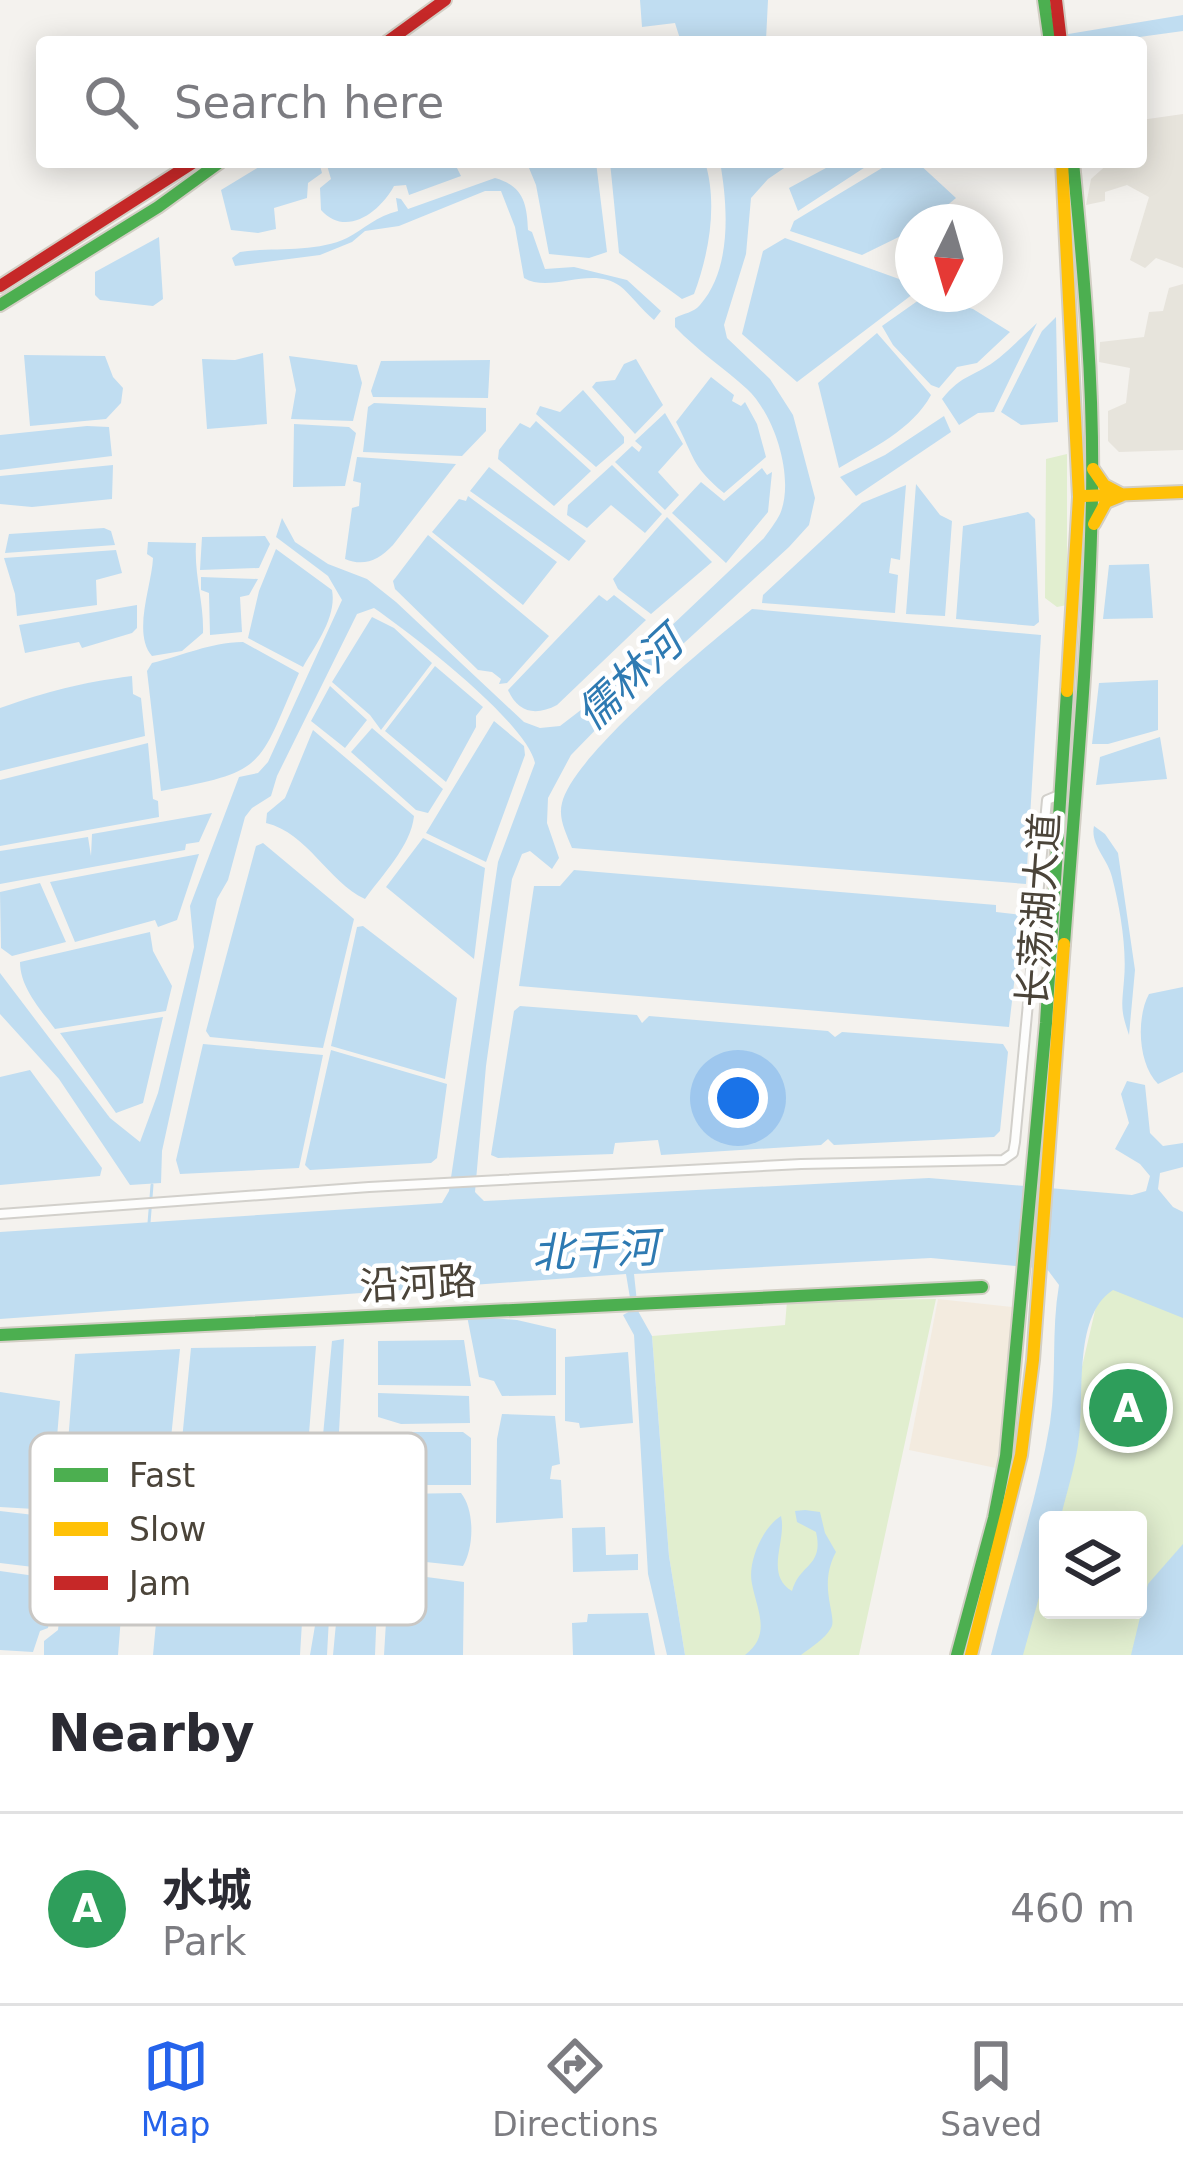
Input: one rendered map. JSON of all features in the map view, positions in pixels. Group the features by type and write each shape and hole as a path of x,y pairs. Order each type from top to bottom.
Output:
{"main road":[{"path":"381,36 430,0"},
{"path":"395,36 445,0"},
{"path":"1044,0 1049,36"},
{"path":"1056,0 1060,36"},
{"path":"0,286 185,168"},
{"path":"0,305 212,168"},
{"name":"长荡湖大道","path":"957,1655 994,1518 1031,1285 1086,647 1089,542 1061,168"},
{"name":"长荡湖大道","path":"1041,1169 1061,794 1092,465 1088,311 1074,168"},
{"path":"1092,465 1104,485 1123,495"},
{"path":"1086,496 1183,493"},
{"path":"1089,542 1100,509 1123,495"},
{"name":"长荡湖大道","path":"971,1655 1021,1455 1033,1360 1031,1285"},
{"name":"沿河路","path":"0,1335 982,1287"}],"street":[{"path":"0,1214 369,1187 801,1164 1003,1160 1013,1153 1015,1142 1047,800 1061,794"}],"shaded area":[{"path":"1183,114 1183,268 1156,258 1145,268 1130,260 1149,197 1127,185 1105,192 1105,201 1086,205 1091,179 1103,168 1147,168 1147,119"},
{"path":"1183,284 1183,450 1119,452 1108,441 1108,411 1126,403 1130,368 1099,362 1100,342 1144,337 1149,312 1163,311 1169,288"},
{"path":"938,1299 1012,1307 996,1468 909,1450"}],"green space":[{"path":"1067,454 1067,605 1057,607 1045,598 1046,459"},
{"path":"1183,1260 1183,1655 1015,1655 1039,1552 1039,1619 1147,1619 1147,1511 1048,1511 1104,1272"},
{"path":"936,1299 859,1655 685,1655 669,1556 652,1336 785,1325 787,1301"}],"water":[{"path":"640,0 768,0 766,36 679,36 675,23 642,27"},
{"path":"1183,15 1183,31 1056,36"},
{"path":"257,168 321,168 322,173 308,183 307,198 274,208 276,229 258,233 231,230 221,190"},
{"path":"328,168 457,168 461,176 409,195 406,185 394,186 380,205 351,222 331,218 321,210 320,188 331,179"},
{"path":"529,168 597,168 607,252 589,258 549,254"},
{"path":"611,168 706,168 710,229 694,294 682,299 619,253"},
{"path":"721,168 784,168 751,198 746,254 724,325 727,338 770,379 793,415 815,498 809,525 571,755 548,798 547,823 559,858 552,869 530,851 522,854 512,879 486,1066 475,1192 484,1201 929,1178 1132,1195 1146,1191 1150,1176 1115,1149 1129,1123 1121,1094 1127,1081 1145,1085 1150,1133 1163,1146 1183,1143 1183,1167 1160,1173 1158,1189 1183,1212 1183,1318 1113,1290 1091,1319 1076,1454 1062,1511 1039,1511 1039,1597 1023,1655 991,1655 1050,1423 1059,1285 1047,1269 931,1258 634,1274 638,1311 652,1336 669,1556 685,1655 667,1655 648,1574 634,1335 623,1315 632,1310 626,1274 0,1319 0,1232 442,1203 449,1191 498,862 535,763 512,725 490,703 374,608 357,614 271,796 245,817 228,880 217,899 162,1151 161,1183 130,1185 59,1079 0,1014 0,973 110,1118 140,1142 158,1093 194,947 190,906 239,777 258,773 268,762 342,600 328,576 276,537 282,518 295,542 328,564 367,579 524,722 540,728 560,726 590,703 764,538 784,500 784,466 774,431 747,389 675,327 675,318 700,305 718,274 726,217"},
{"path":"826,168 864,168 798,211 789,188"},
{"path":"882,168 924,168 956,198 949,204 895,204 895,239 862,255 790,231 794,221"},
{"path":"495,178 522,197 528,230 545,269 574,267 627,280 661,311 654,320 609,280 546,283 524,278 515,227 501,191 485,191 399,226 365,231 320,255 235,266 232,258 240,252 335,243 398,211 396,198 408,209"},
{"path":"159,237 163,299 153,306 100,300 95,295 95,272"},
{"path":"785,238 895,278 895,308 797,382 742,334 763,251"},
{"path":"902,312 978,312 1010,332 977,363 957,367 939,388 893,345 882,326"},
{"path":"1056,317 1058,422 1021,425 1001,412 1042,331"},
{"path":"1037,323 994,412 978,413 959,425 942,399"},
{"path":"877,333 931,395 902,428 839,468 818,383"},
{"path":"263,353 267,424 207,429 202,359 235,360"},
{"path":"24,355 105,356 123,388 121,403 106,419 30,426"},
{"path":"289,356 357,365 362,383 353,421 291,419 296,390"},
{"path":"636,359 663,405 635,434 592,387 596,382 615,380 624,364"},
{"path":"490,360 488,398 373,397 371,391 381,361"},
{"path":"711,377 734,395 732,401 741,406 745,402 766,457 724,493 699,468 676,422"},
{"path":"583,390 624,437 624,443 596,467 536,414 540,406 560,412"},
{"path":"374,403 486,408 486,431 462,456 363,452 368,407"},
{"path":"665,413 683,444 658,472 679,495 665,510 615,462 632,446 639,452 642,447 635,441"},
{"path":"944,416 951,432 856,496 840,477 885,455"},
{"path":"536,421 591,471 554,506 498,459 499,450 520,423 530,428"},
{"path":"294,424 349,427 356,433 345,486 293,487"},
{"path":"109,427 112,456 0,470 0,435"},
{"path":"357,457 456,464 393,545 365,562 345,559 352,508 359,506 361,483 353,481"},
{"path":"113,465 112,499 32,507 0,504 0,476"},
{"path":"612,465 662,514 645,533 611,505 587,528 567,515 568,505"},
{"path":"489,467 586,541 569,561 470,491"},
{"path":"762,468 767,475 772,472 768,512 726,563 672,513 701,482 724,501"},
{"path":"916,484 940,515 952,521 945,616 906,614"},
{"path":"906,485 900,560 891,558 889,573 898,575 895,613 762,603 763,595 862,503"},
{"path":"468,496 557,562 523,605 432,532 459,499 466,501"},
{"path":"1028,512 1035,519 1039,622 1034,626 956,619 963,526"},
{"path":"667,517 712,562 651,614 618,589 613,579"},
{"path":"111,531 115,545 5,553 9,534"},
{"path":"428,535 549,636 507,683 499,684 501,679 492,672 478,670 395,589 393,581"},
{"path":"265,536 270,544 259,568 200,570 202,537"},
{"path":"148,542 196,543 203,633 182,651 152,656 146,646 143,622 153,558 147,554"},
{"path":"276,549 332,590 328,620 303,667 248,638 259,591"},
{"path":"116,550 122,573 96,580 97,605 17,616 4,558"},
{"path":"1149,564 1153,618 1103,619 1109,565"},
{"path":"201,577 258,579 249,595 240,597 242,632 210,635 209,593 201,590"},
{"path":"599,595 607,601 614,595 646,620 557,705 542,711 522,708 508,690"},
{"path":"137,605 137,628 132,633 82,648 79,642 25,653 19,625"},
{"path":"752,609 1041,635 1026,884 572,848 562,820 562,803 590,757 645,701"},
{"path":"372,617 394,628 432,663 381,730 332,682"},
{"path":"243,642 299,673 275,729 254,761 240,770 161,791 147,671 152,663"},
{"path":"435,666 483,707 446,782 385,731"},
{"path":"132,676 133,694 141,698 145,736 0,771 0,708 64,688"},
{"path":"1158,680 1158,730 1092,744 1099,683"},
{"path":"330,686 367,720 345,748 311,721"},
{"path":"494,721 524,746 525,755 486,862 426,833"},
{"path":"372,728 443,789 428,813 416,810 351,752"},
{"path":"313,730 414,816 402,849 365,899 294,837 266,823 267,813 285,798"},
{"path":"1160,737 1167,779 1096,785 1100,757"},
{"path":"148,743 159,817 0,846 0,780"},
{"path":"212,813 199,842 186,844 185,850 0,884 0,851 88,837 91,856 92,834"},
{"path":"1094,826 1118,853 1135,970 1129,1035 1122,1008 1125,955 1120,915"},
{"path":"423,838 485,868 474,959 386,887"},
{"path":"263,843 354,919 323,1048 210,1037 206,1031 256,846"},
{"path":"199,854 177,920 158,927 155,920 75,942 50,882"},
{"path":"574,870 996,905 996,912 1022,915 1009,1027 519,986 534,886 560,886"},
{"path":"40,883 66,942 12,956 1,948 0,892"},
{"path":"363,926 457,998 445,1079 331,1046 357,927"},
{"path":"150,932 153,951 172,986 166,1011 55,1029 27,989 20,962"},
{"path":"1183,987 1183,1072 1158,1084 1143,1053 1145,1004 1149,994"},
{"path":"520,1006 637,1015 642,1023 649,1016 828,1031 835,1037 842,1032 1003,1044 1008,1052 1000,1131 994,1137 834,1145 828,1139 821,1145 661,1155 658,1140 615,1143 613,1154 498,1158 491,1155 514,1011"},
{"path":"163,1017 143,1103 116,1113 60,1033"},
{"path":"203,1044 323,1055 299,1168 180,1174 176,1160"},
{"path":"331,1050 447,1084 437,1158 431,1163 310,1170 305,1165"},
{"path":"30,1070 102,1168 100,1176 0,1185 0,1077"},
{"path":"467,1316 556,1329 556,1395 502,1396 494,1381 479,1377"},
{"path":"344,1339 339,1433 323,1433 332,1341"},
{"path":"464,1340 471,1386 378,1385 378,1341"},
{"path":"316,1346 309,1433 183,1433 191,1348"},
{"path":"180,1349 172,1433 69,1433 75,1354"},
{"path":"628,1352 633,1423 580,1428 579,1423 565,1421 565,1357"},
{"path":"0,1392 60,1401 57,1433 30,1433 30,1509 0,1507"},
{"path":"378,1393 469,1396 470,1423 401,1424 378,1417"},
{"path":"502,1414 555,1416 560,1464 552,1466 550,1479 561,1480 563,1518 496,1523 497,1439"},
{"path":"463,1432 471,1438 471,1485 426,1485 426,1433 397,1433"},
{"path":"461,1493 466,1500 471,1529 463,1566 426,1562 426,1494"},
{"path":"0,1511 30,1515 30,1567 0,1563"},
{"path":"795,1511 820,1512 836,1552 828,1577 831,1628 801,1655 745,1655 760,1631 751,1575 758,1546 781,1516 779,1576 792,1591 817,1552 816,1532 797,1522"},
{"path":"605,1527 606,1555 638,1554 638,1570 573,1572 572,1528"},
{"path":"1183,1544 1183,1655 1131,1655 1140,1619 1147,1619 1148,1584"},
{"path":"0,1571 30,1575 30,1625 48,1628 40,1631 33,1652 0,1650"},
{"path":"426,1577 464,1582 463,1655 384,1655 386,1625 426,1625"},
{"path":"648,1613 655,1655 573,1655 572,1623 587,1622 588,1614"},
{"path":"59,1625 120,1625 118,1655 44,1655 44,1641"},
{"path":"156,1625 302,1625 300,1655 153,1655"},
{"path":"315,1625 329,1625 327,1655 310,1655"},
{"path":"336,1625 376,1625 375,1655 333,1655"}],"waterway":[{"path":"149,1223 152,1185"}],"traffic: fast":[{"path":"1044,0 1049,36"},
{"path":"0,305 212,168"},
{"path":"1064,944 1092,499 1090,372 1074,168"},
{"path":"957,1655 1006,1456 1046,1023 1067,691"},
{"path":"0,1335 982,1287"}],"traffic: slow":[{"path":"1062,168 1079,497 1067,691"},
{"path":"1093,469 1104,485 1123,495"},
{"path":"1084,496 1183,492"},
{"path":"1094,524 1106,502 1123,495"},
{"path":"971,1655 1021,1455 1033,1360 1064,944"}],"traffic: jam":[{"path":"395,36 445,0"},
{"path":"1056,0 1060,36"},
{"path":"0,286 185,168"}],"place":[{"name":"水城","path":"1128,1408"}],"water label":[{"name":"儒林河","path":"629,678"},
{"name":"北干河","path":"595,1250"}]}
